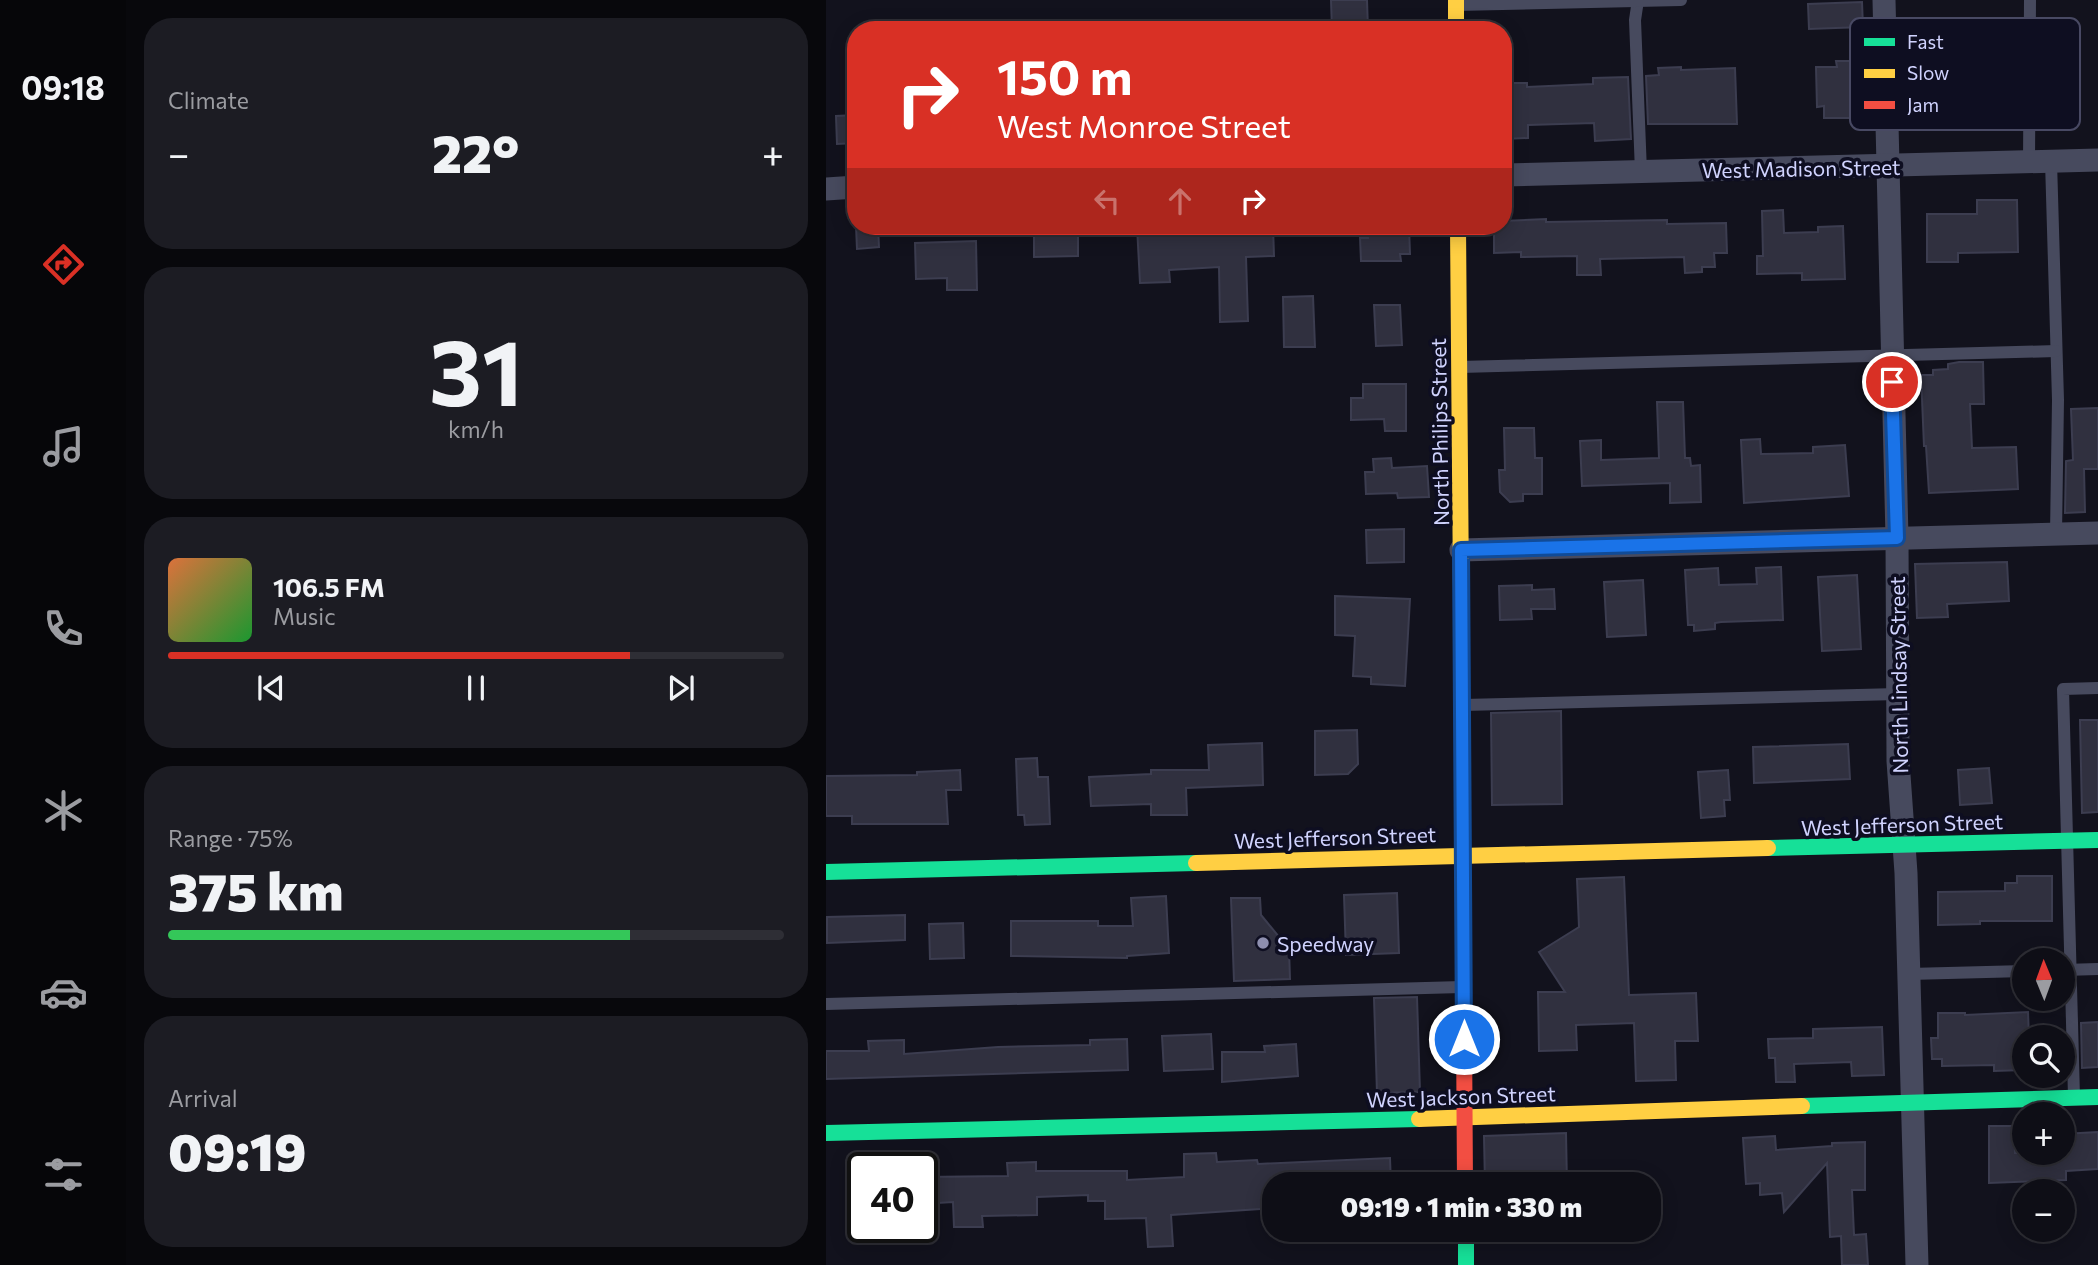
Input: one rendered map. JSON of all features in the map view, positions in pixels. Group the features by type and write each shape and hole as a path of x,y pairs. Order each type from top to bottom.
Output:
{"street":[{"name":"North Lindsay Street","path":"1884,0 1884,18"},
{"path":"1456,2 1456,21"},
{"name":"North Lindsay Street","path":"1886,130 1897,538 1898,761 1909,974 1917,1265"},
{"name":"West Madison Street","path":"1512,175 2098,160"},
{"path":"826,189 847,188"},
{"name":"North Philips Street","path":"1458,235 1465,1172"},
{"path":"1461,550 2098,533"},
{"name":"West Jefferson Street","path":"826,872 2098,839"},
{"name":"West Jackson Street","path":"826,1133 1465,1118 2098,1097"},
{"path":"1466,1242 1466,1265"}],"lane":[{"path":"1639,0 1635,20 1642,172"},
{"path":"1456,2 1681,0"},
{"path":"2030,0 2031,18"},
{"path":"2038,130 2056,351 2056,534"},
{"path":"1460,367 2056,351"},
{"path":"2067,948 2068,841 2063,690 2098,688"},
{"path":"1463,705 1898,694"},
{"path":"2076,970 2098,969"},
{"path":"1909,974 2012,971"},
{"path":"826,1004 1464,987"},
{"path":"2069,1012 2074,1097"}],"building":[{"path":"1331,0 1367,0 1368,21 1332,21"},
{"path":"1862,2 1863,18 1850,18 1850,27 1809,29 1808,4"},
{"path":"1836,61 1850,61 1850,118 1824,118 1824,106 1817,107 1816,67 1837,67"},
{"path":"1681,67 1681,70 1735,68 1737,124 1648,124 1646,76 1659,75 1658,68"},
{"path":"1628,77 1631,139 1595,141 1594,123 1528,125 1528,138 1512,139 1512,83 1527,83 1527,87 1593,84 1593,78"},
{"path":"847,115 847,143 837,144 836,116"},
{"path":"1977,200 2017,200 2018,252 1958,253 1958,262 1927,262 1927,214 1977,214"},
{"path":"1783,210 1784,233 1818,232 1818,227 1843,226 1845,279 1802,280 1802,273 1757,274 1757,256 1763,256 1762,211"},
{"path":"1667,220 1667,224 1726,223 1727,253 1714,253 1715,267 1702,267 1702,272 1685,273 1684,257 1600,259 1601,275 1577,275 1577,256 1521,257 1521,252 1494,253 1494,235 1512,235 1512,221"},
{"path":"856,235 878,235 879,247 857,249"},
{"path":"1034,235 1078,235 1078,256 1034,257"},
{"path":"1137,235 1273,235 1274,256 1246,257 1248,321 1220,322 1219,267 1169,270 1170,282 1140,283"},
{"path":"1368,235 1409,235 1410,254 1400,254 1401,261 1361,261 1360,238 1368,238"},
{"path":"976,241 977,290 947,290 947,278 916,279 915,243"},
{"path":"1313,296 1315,347 1284,347 1283,297"},
{"path":"1374,305 1400,305 1402,345 1376,346"},
{"path":"1983,362 1984,404 1970,404 1972,448 2016,447 2018,489 1929,493 1921,375 1933,375 1933,370 1948,369 1948,364"},
{"path":"1363,384 1406,384 1406,431 1385,431 1384,419 1351,420 1351,398 1363,398"},
{"path":"1657,402 1683,402 1685,458 1690,458 1691,466 1700,465 1701,502 1670,503 1670,483 1582,486 1580,441 1601,440 1601,460 1659,458"},
{"path":"2098,408 2098,469 2084,469 2085,512 2065,513 2066,461 2073,460 2071,409"},
{"path":"1504,428 1534,428 1535,458 1542,458 1542,494 1523,494 1523,501 1510,502 1500,492 1499,470 1505,470"},
{"path":"1760,439 1761,454 1813,453 1813,447 1845,445 1849,496 1744,503 1741,440"},
{"path":"1391,458 1392,468 1427,466 1429,497 1398,498 1397,493 1366,494 1365,472 1374,472 1373,459"},
{"path":"1404,529 1404,562 1367,563 1366,530"},
{"path":"2007,562 2009,601 1947,604 1948,617 1917,618 1915,564"},
{"path":"1781,567 1783,620 1721,622 1715,623 1715,629 1694,631 1694,625 1688,625 1685,570 1718,568 1719,585 1757,584 1756,568"},
{"path":"1857,575 1861,649 1822,651 1818,577"},
{"path":"1643,580 1646,635 1607,637 1604,582"},
{"path":"1532,585 1532,590 1554,589 1555,609 1531,609 1532,619 1500,620 1499,586"},
{"path":"1335,596 1410,599 1405,686 1371,684 1371,677 1353,676 1355,636 1335,635"},
{"path":"1561,711 1562,804 1492,805 1491,713"},
{"path":"2080,720 2098,720 2098,812 2082,813"},
{"path":"1357,730 1358,764 1348,774 1315,775 1315,731"},
{"path":"1262,743 1263,785 1186,788 1187,815 1151,815 1151,804 1091,806 1089,777 1151,774 1151,770 1209,770 1208,745"},
{"path":"1848,744 1850,779 1754,783 1753,747"},
{"path":"1037,758 1038,777 1048,777 1050,824 1025,825 1024,815 1018,815 1016,759"},
{"path":"1989,768 1992,803 1960,805 1958,770"},
{"path":"960,770 961,790 946,790 948,824 852,824 852,816 826,816 826,776 917,775 917,772"},
{"path":"1728,770 1730,800 1724,800 1725,816 1701,818 1698,772"},
{"path":"2017,876 2052,876 2052,921 1980,921 1980,924 1938,925 1938,892 2005,891 2005,883 2017,883"},
{"path":"1624,877 1629,995 1696,993 1698,1041 1675,1041 1676,1080 1636,1081 1634,1023 1576,1025 1577,1050 1539,1051 1538,992 1565,992 1539,952 1579,927 1577,879"},
{"name":"Speedway","path":"1397,893 1399,953 1346,955 1344,895"},
{"path":"1166,896 1169,953 1127,958 1011,956 1011,921 1098,921 1098,926 1133,926 1131,898"},
{"path":"1231,898 1260,898 1261,915 1289,949 1290,979 1234,981"},
{"path":"905,915 905,940 827,943 827,917"},
{"path":"963,923 964,958 930,959 929,924"},
{"path":"1417,997 1420,1092 1377,1093 1374,998"},
{"path":"2028,1012 2028,1025 2012,1025 2012,1070 1994,1071 1994,1065 1942,1066 1942,1059 1932,1059 1931,1038 1938,1038 1938,1013 1965,1015"},
{"path":"2098,1022 2098,1067 2082,1068 2081,1023"},
{"path":"1882,1027 1884,1075 1852,1076 1851,1062 1794,1064 1795,1082 1776,1082 1775,1058 1769,1058 1768,1039 1813,1038 1813,1029"},
{"path":"1211,1034 1213,1069 1164,1071 1162,1036"},
{"path":"1127,1039 1128,1070 826,1079 826,1051 869,1051 868,1041 904,1040 904,1054 998,1047 1090,1045 1090,1040"},
{"path":"1296,1044 1298,1076 1222,1082 1222,1052 1265,1052 1264,1046"},
{"path":"1989,1126 2012,1126 2012,1165 2075,1165 2075,1133 2098,1132 2098,1169 2066,1171 2066,1179 2012,1179 2012,1182 1989,1183"},
{"path":"1566,1133 1567,1172 1485,1172 1484,1136"},
{"path":"1775,1136 1776,1150 1865,1142 1865,1190 1852,1190 1854,1235 1866,1234 1868,1265 1842,1265 1841,1236 1830,1237 1827,1163 1784,1212 1782,1193 1760,1195 1760,1183 1746,1184 1743,1138"},
{"path":"1216,1153 1217,1162 1257,1160 1258,1164 1390,1158 1391,1172 1262,1172 1262,1209 1171,1215 1173,1246 1148,1247 1146,1218 1105,1219 1105,1201 1088,1201 1088,1195 1037,1197 1037,1215 982,1216 983,1227 954,1227 953,1202 938,1203 938,1177 1008,1176 1007,1163 1036,1162 1036,1171 1127,1171 1127,1180 1184,1177 1184,1154"}],"traffic: fast":[{"path":"1768,848 2098,840"},
{"path":"826,872 1196,863"},
{"path":"1802,1106 2098,1097"},
{"path":"826,1133 1419,1119"},
{"path":"1466,1242 1466,1265"}],"traffic: slow":[{"path":"1456,0 1456,21"},
{"path":"1458,235 1462,713"},
{"path":"1196,863 1768,848"},
{"path":"1419,1119 1802,1106"}],"traffic: jam":[{"path":"1462,713 1465,1172"}],"place":[{"name":"Speedway","path":"1263,943"}],"route":[{"path":"1464,1039 1461,550 1897,538 1892,382"}]}
